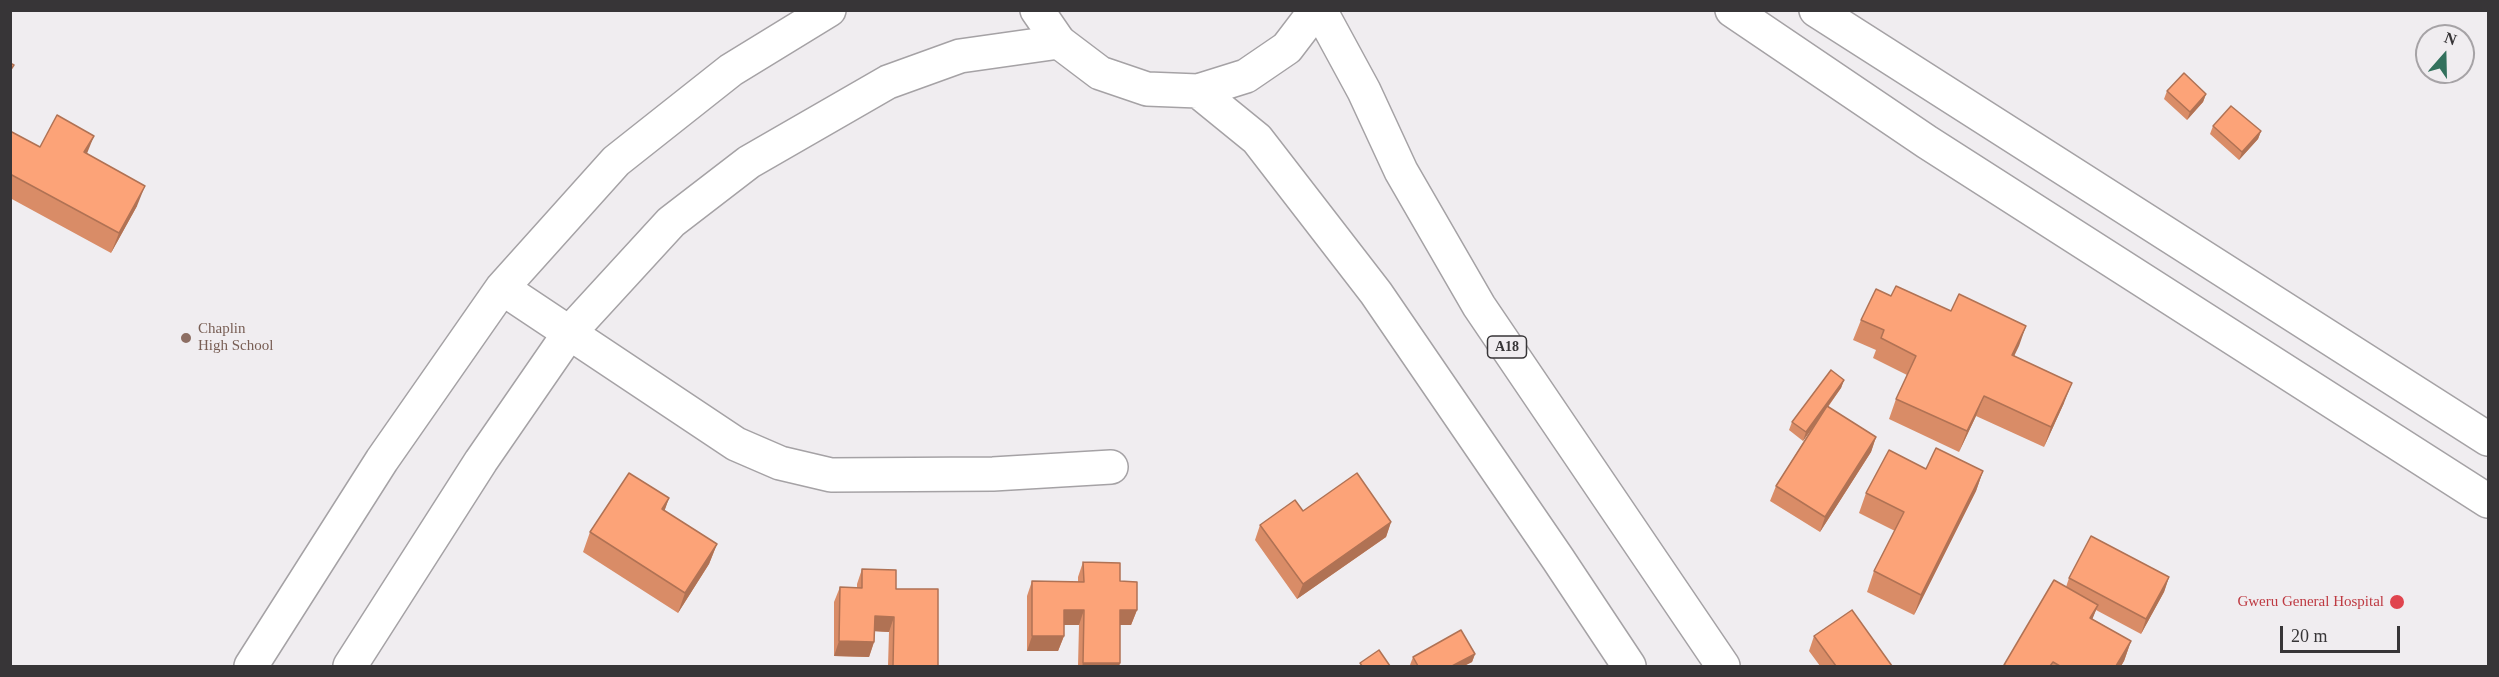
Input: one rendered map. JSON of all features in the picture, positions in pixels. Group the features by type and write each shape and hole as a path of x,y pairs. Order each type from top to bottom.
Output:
{"main road":[{"path":"251,666 382,460 502,288 616,161 731,70 829,10"},
{"name":"A18","path":"1037,10 1059,42 1100,73 1148,89 1198,91 1246,76 1287,48 1318,10 1364,91 1401,171 1479,306 1723,666"},
{"path":"1732,10 1928,142 2488,501"},
{"path":"1816,10 2488,439"},
{"path":"350,666 481,461 570,332 671,222 749,162 888,82 960,56 1059,42"},
{"path":"1198,91 1257,139 1376,293 1629,666"},
{"path":"1928,142 1954,100"},
{"path":"502,288 736,444 780,463 831,475 993,474 1111,467"}],"building":[{"path":"2184,73 2206,94 2190,112 2167,91"},
{"path":"2231,106 2261,131 2242,152 2213,126"},
{"path":"57,115 94,136 84,152 145,186 119,233 10,174 10,131 40,147"},
{"path":"1896,286 1951,311 1959,294 2026,326 2012,355 2072,383 2051,427 1984,396 1967,431 1896,399 1916,356 1881,338 1884,330 1861,320 1876,289 1891,296"},
{"path":"1831,370 1844,380 1806,432 1792,422"},
{"path":"1827,406 1876,437 1825,517 1776,486"},
{"path":"1936,448 1983,471 1921,595 1874,571 1904,512 1866,493 1889,450 1926,469"},
{"path":"629,473 669,498 662,509 717,544 685,593 590,532"},
{"path":"1357,473 1391,522 1303,584 1260,525 1295,500 1303,511"},
{"path":"2091,536 2169,577 2146,619 2069,578"},
{"path":"1083,562 1120,563 1120,581 1137,582 1137,610 1120,610 1120,663 1083,663 1084,610 1064,610 1064,636 1032,636 1032,581 1084,582"},
{"path":"862,569 896,570 896,589 938,589 938,666 893,666 894,617 875,616 874,642 839,641 840,587 862,588"},
{"path":"2054,580 2098,605 2090,618 2131,641 2116,666 2060,666 2053,662 2050,666 2004,665"},
{"path":"1852,610 1892,666 1836,666 1814,636"},
{"path":"1461,630 1475,654 1452,666 1418,666 1413,657"},
{"path":"1379,650 1390,666 1362,666 1360,663"}],"place":[{"name":"Chaplin High School","path":"186,338"},
{"name":"Gweru General Hospital","path":"2397,602"}]}
